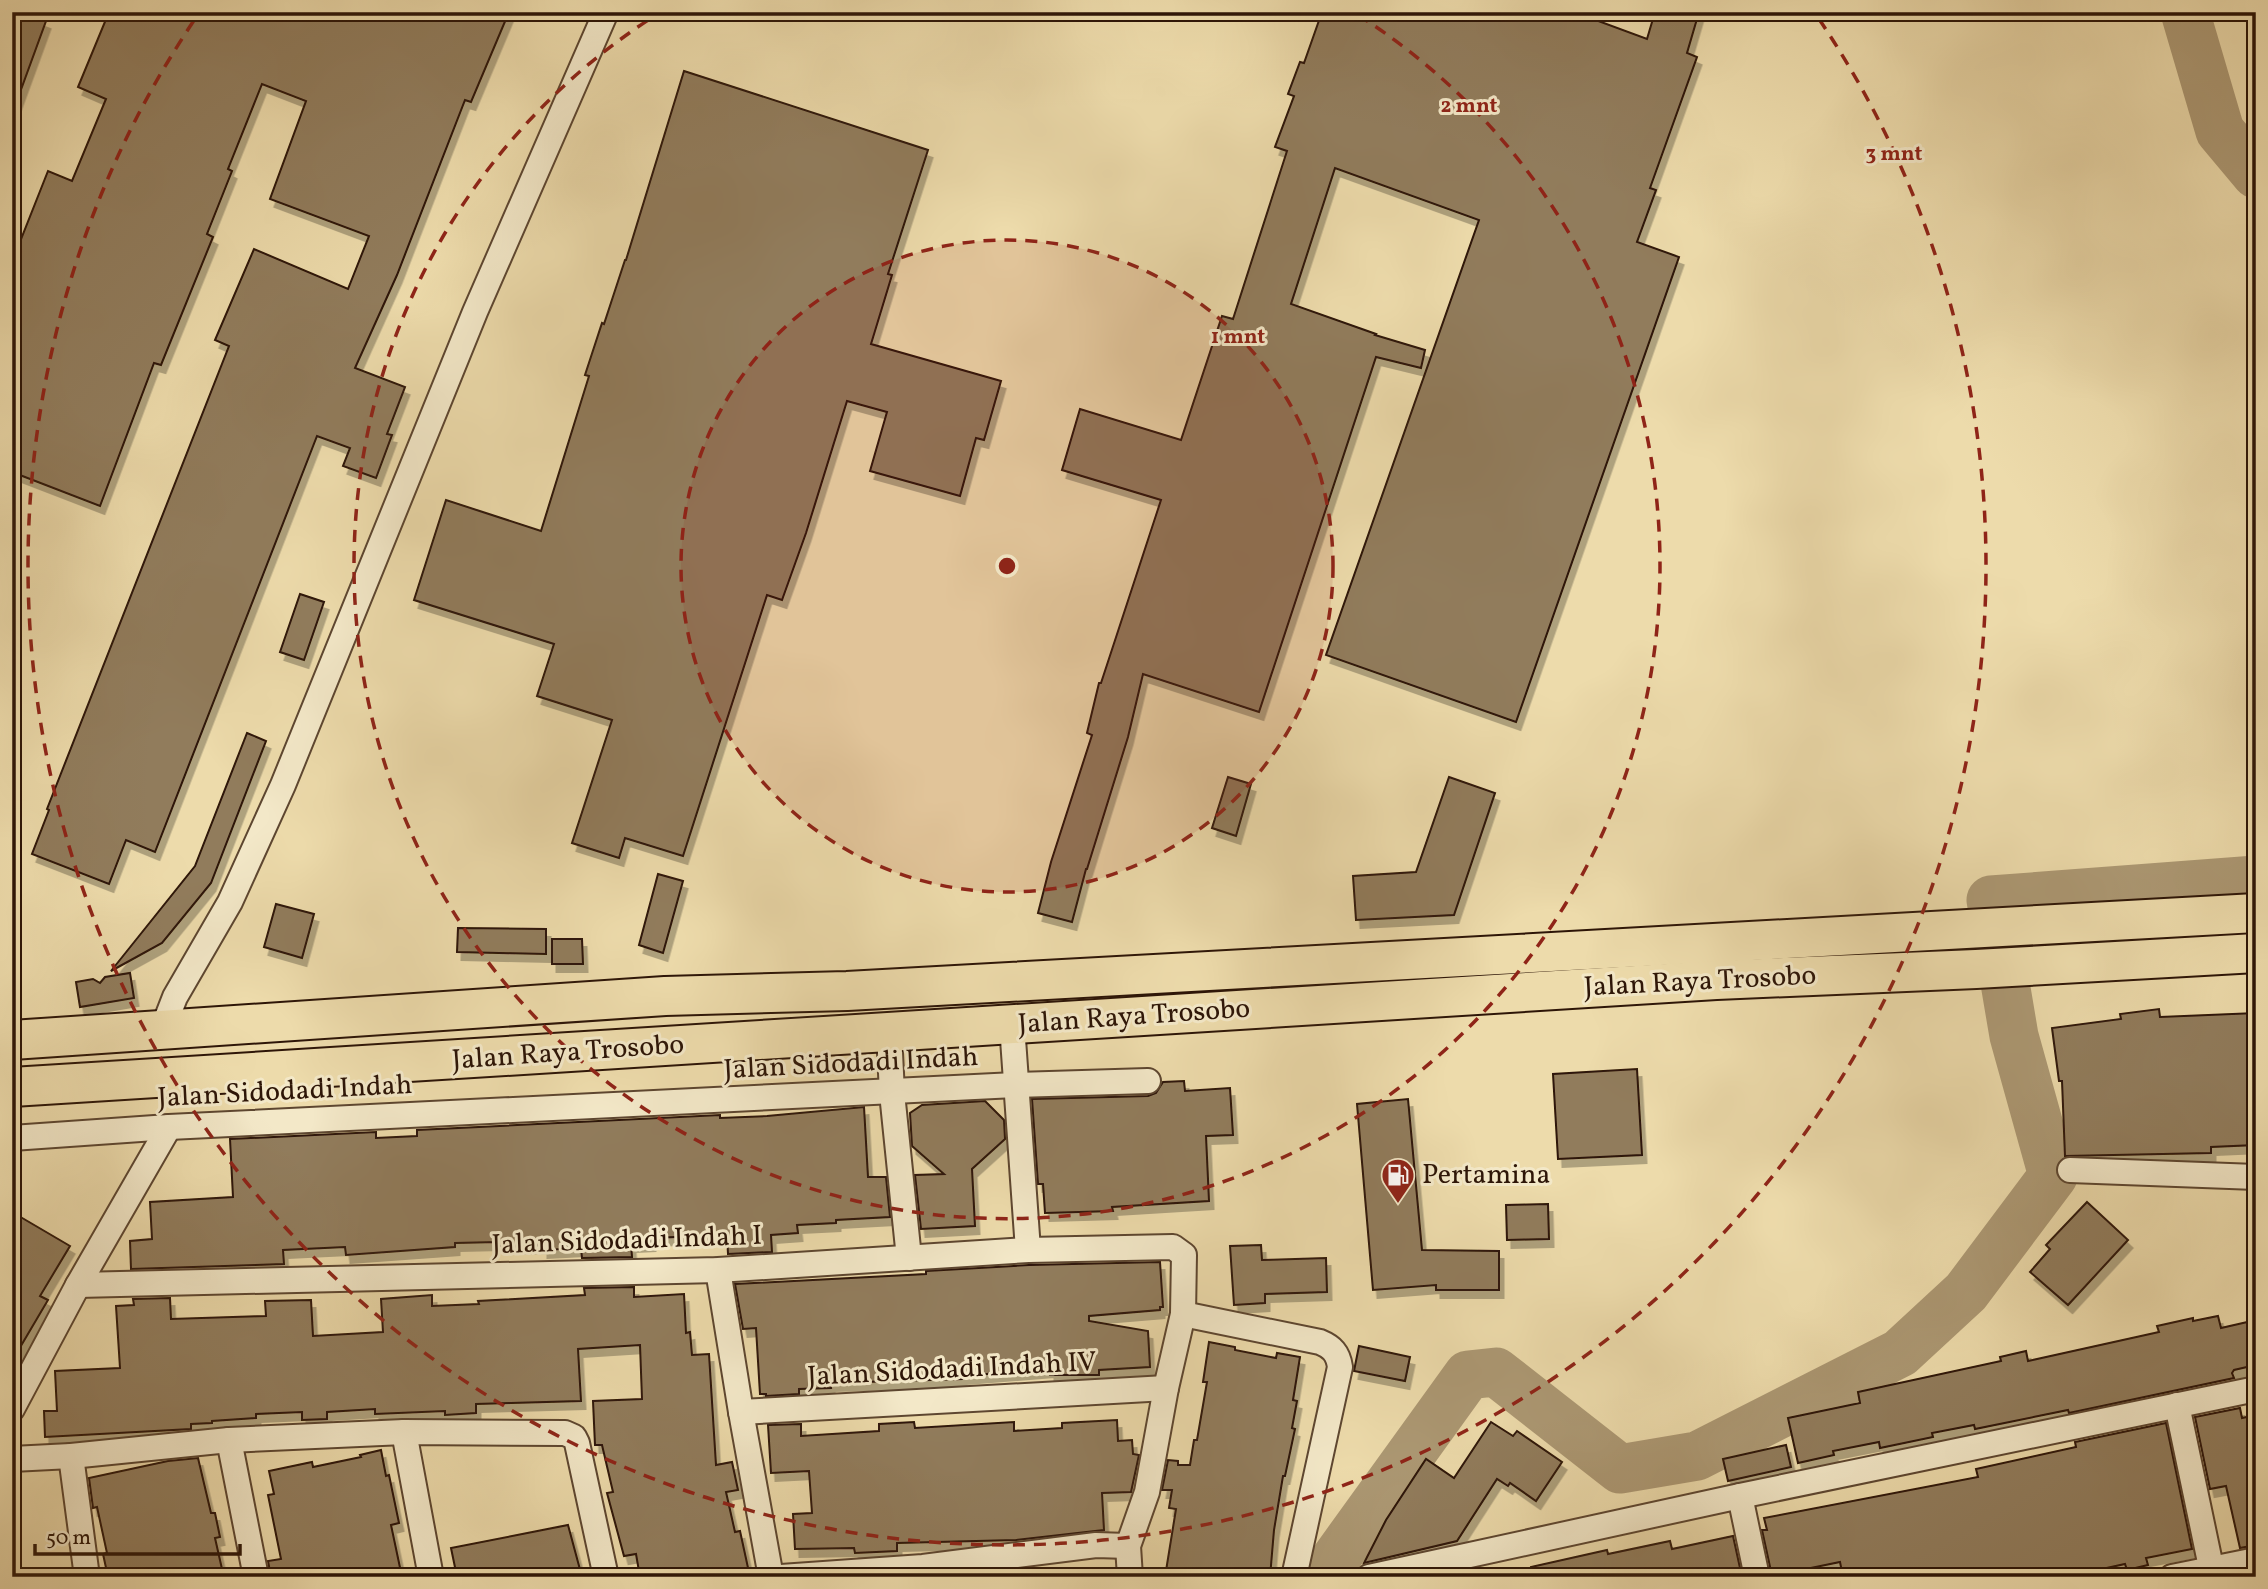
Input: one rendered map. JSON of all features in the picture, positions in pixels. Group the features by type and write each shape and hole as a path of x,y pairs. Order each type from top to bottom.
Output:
{"highway":[{"name":"Jalan Raya Trosobo","path":"12,1040 665,996 847,991 1175,971 1973,931 2256,913"},
{"name":"Jalan Raya Trosobo","path":"12,1087 1716,980 2256,953"}],"street":[{"path":"163,1028 175,996 230,901 283,785 475,312 606,12"},
{"path":"1012,1025 1028,1251"},
{"path":"889,1033 892,1093 909,1258"},
{"name":"Jalan Sidodadi Indah","path":"12,1138 169,1127 1015,1085 1148,1081"},
{"path":"12,1409 78,1286 169,1127"},
{"path":"2070,1170 2256,1177"},
{"name":"Jalan Sidodadi Indah I","path":"78,1286 718,1270 1028,1251 1168,1247 1178,1249 1184,1255 1183,1314"},
{"path":"718,1270 771,1577"},
{"path":"1130,1577 1128,1546 1147,1492 1183,1314 1320,1342 1329,1346 1339,1358 1340,1367 1294,1577"},
{"name":"Jalan Sidodadi Indah IV","path":"741,1412 1166,1388"},
{"path":"1369,1577 1740,1496 2256,1389"},
{"path":"2178,1405 2211,1567"},
{"path":"404,1432 431,1577"},
{"path":"12,1459 71,1456 229,1440 404,1432 570,1434 577,1443 606,1577"},
{"path":"229,1440 256,1577"},
{"path":"71,1456 87,1577"},
{"path":"1740,1496 1756,1577"},
{"path":"781,1577 924,1572 1096,1545 1128,1546"},
{"path":"2172,1577 2256,1560"}],"building":[{"path":"12,12 22,12 46,21 15,106 12,106"},
{"path":"109,12 509,12 471,102 465,100 397,275 355,368 405,387 387,434 392,435 376,478 343,466 350,448 317,436 155,852 126,840 109,884 32,854 49,810 47,809 229,346 215,340 254,249 348,289 369,236 270,199 306,101 262,84 228,169 232,171 207,234 213,237 161,365 154,363 100,506 12,472 12,262 48,171 72,181 106,99 78,87"},
{"path":"1322,12 1574,12 1647,39 1655,12 1699,12 1687,53 1697,57 1650,188 1656,190 1637,242 1679,257 1516,722 1326,655 1479,220 1335,168 1291,304 1425,350 1421,368 1376,357 1259,712 1143,674 1128,737 1072,922 1038,913 1051,862 1092,735 1087,733 1099,683 1161,500 1062,470 1080,409 1181,440 1222,316 1233,319 1287,151 1275,147 1294,96 1288,94 1300,62 1304,63"},
{"path":"684,71 928,150 888,274 892,275 871,344 1001,381 984,440 976,438 960,496 870,471 887,412 847,401 782,600 767,595 683,856 625,838 619,858 572,843 612,720 537,696 554,644 414,600 446,500 541,531 589,376 585,375 626,260"},
{"path":"300,594 324,602 304,660 280,652"},
{"path":"247,733 266,741 211,883 162,943 111,971 195,866"},
{"path":"1228,777 1251,784 1236,836 1212,828"},
{"path":"1449,777 1495,793 1454,915 1356,920 1353,876 1416,872"},
{"path":"658,874 683,881 663,953 639,945"},
{"path":"276,904 314,914 302,958 264,947"},
{"path":"458,928 546,929 546,954 457,952"},
{"path":"552,939 582,939 583,964 552,964"},
{"path":"130,973 134,998 80,1007 76,982 93,979 100,983 105,977"},
{"path":"2159,1009 2160,1017 2256,1013 2256,1145 2211,1147 2211,1153 2065,1156 2062,1081 2059,1081 2052,1028 2121,1019 2120,1014"},
{"path":"1637,1069 1642,1155 1558,1159 1553,1074"},
{"path":"1184,1081 1185,1091 1230,1088 1233,1135 1206,1136 1209,1201 1112,1207 1113,1211 1045,1213 1043,1184 1038,1184 1032,1099 1148,1096 1156,1093 1163,1082"},
{"path":"1408,1099 1422,1250 1499,1251 1499,1290 1436,1290 1436,1285 1373,1290 1357,1104"},
{"path":"985,1101 1004,1120 1005,1139 972,1169 975,1226 921,1229 915,1175 944,1174 912,1146 910,1113 922,1105"},
{"path":"864,1107 868,1177 886,1177 890,1217 797,1225 798,1233 771,1235 772,1252 728,1254 727,1235 651,1238 651,1243 631,1244 632,1257 582,1258 581,1248 543,1250 543,1245 455,1243 455,1247 346,1255 345,1247 283,1250 284,1264 131,1269 130,1241 152,1239 150,1202 233,1197 230,1139 376,1132 376,1138 417,1136 417,1130 720,1115 720,1118 767,1116"},
{"path":"2087,1202 2128,1240 2068,1305 2030,1272 2050,1249 2046,1245"},
{"path":"1548,1204 1549,1239 1507,1240 1506,1205"},
{"path":"12,1212 70,1246 40,1296 48,1300 12,1361"},
{"path":"1261,1245 1262,1260 1326,1258 1327,1292 1265,1294 1265,1303 1234,1305 1230,1246"},
{"path":"1160,1262 1163,1307 1160,1307 1160,1310 1089,1316 1089,1321 1148,1331 1150,1367 1099,1370 1099,1375 1050,1375 1050,1369 962,1376 962,1379 830,1383 831,1388 799,1389 799,1394 766,1396 760,1394 756,1328 743,1329 735,1284 926,1274 926,1271 1029,1265"},
{"path":"634,1287 634,1297 684,1294 686,1333 690,1332 692,1355 709,1354 716,1465 732,1462 738,1490 726,1492 735,1532 740,1531 750,1577 640,1577 636,1554 624,1556 607,1493 613,1492 602,1445 595,1445 593,1401 642,1399 640,1345 578,1349 581,1401 476,1404 476,1413 445,1415 445,1411 375,1414 375,1409 327,1412 327,1419 302,1420 302,1412 256,1414 256,1418 191,1424 191,1429 45,1437 44,1411 57,1411 55,1371 120,1368 116,1306 134,1305 133,1299 170,1298 171,1319 266,1316 265,1301 311,1300 313,1336 383,1332 381,1299 432,1295 432,1306 479,1304 478,1301 585,1295 584,1288"},
{"path":"2218,1316 2221,1328 2256,1320 2256,1365 2234,1370 2234,1378 2069,1413 2068,1410 1975,1429 1974,1425 1932,1433 1933,1437 1880,1448 1879,1442 1833,1451 1834,1455 1798,1463 1788,1418 1860,1403 1858,1392 2001,1361 2000,1357 2026,1351 2028,1361 2159,1332 2157,1326"},
{"path":"1209,1342 1276,1358 1277,1353 1300,1357 1293,1400 1297,1401 1292,1428 1295,1429 1283,1476 1270,1577 1245,1577 1204,1570 1203,1577 1165,1577 1176,1509 1169,1508 1172,1490 1162,1490 1168,1460 1178,1461 1178,1465 1190,1465 1207,1382 1203,1382"},
{"path":"1359,1346 1410,1357 1405,1381 1354,1371"},
{"path":"2240,1408 2242,1418 2256,1415 2256,1545 2240,1548 2226,1486 2210,1489 2195,1417"},
{"path":"1117,1420 1118,1441 1132,1440 1133,1454 1139,1455 1131,1492 1102,1493 1104,1530 1016,1540 897,1543 897,1551 855,1553 854,1548 795,1549 793,1514 812,1513 809,1471 771,1473 768,1425 801,1424 801,1436 879,1431 879,1424 914,1422 915,1428 1014,1422 1014,1431 1062,1428 1062,1423"},
{"path":"1491,1422 1513,1436 1517,1431 1562,1462 1536,1501 1510,1483 1508,1486 1497,1479 1457,1541 1364,1563 1386,1520 1426,1459 1454,1478"},
{"path":"2166,1423 2192,1549 2146,1558 2148,1565 2127,1570 2125,1564 2079,1574 2079,1577 1843,1577 1840,1562 1772,1576 1762,1530 1767,1530 1764,1518 1978,1477 1976,1469 2076,1447 2075,1442"},
{"path":"1786,1445 1791,1467 1728,1481 1723,1459"},
{"path":"381,1450 399,1523 391,1525 402,1577 271,1577 268,1561 281,1559 268,1495 274,1494 269,1471 312,1462 313,1467"},
{"path":"198,1458 211,1513 215,1513 220,1537 215,1538 222,1569 221,1577 108,1577 103,1554 107,1553 97,1507 93,1508 89,1478 168,1461"},
{"path":"568,1525 582,1577 457,1577 451,1548"},
{"path":"1733,1536 1742,1577 1532,1577 1531,1567 1607,1550 1608,1554 1670,1541 1672,1549"}],"waterway":[{"path":"2185,12 2220,131 2256,174"},
{"path":"1332,1577 1336,1558 1468,1375 1496,1372 1620,1469 1697,1456 1900,1353 1966,1292 2053,1176 2014,1036 1991,900 2256,880"}],"place":[{"name":"Pertamina","path":"1398,1205"}]}
